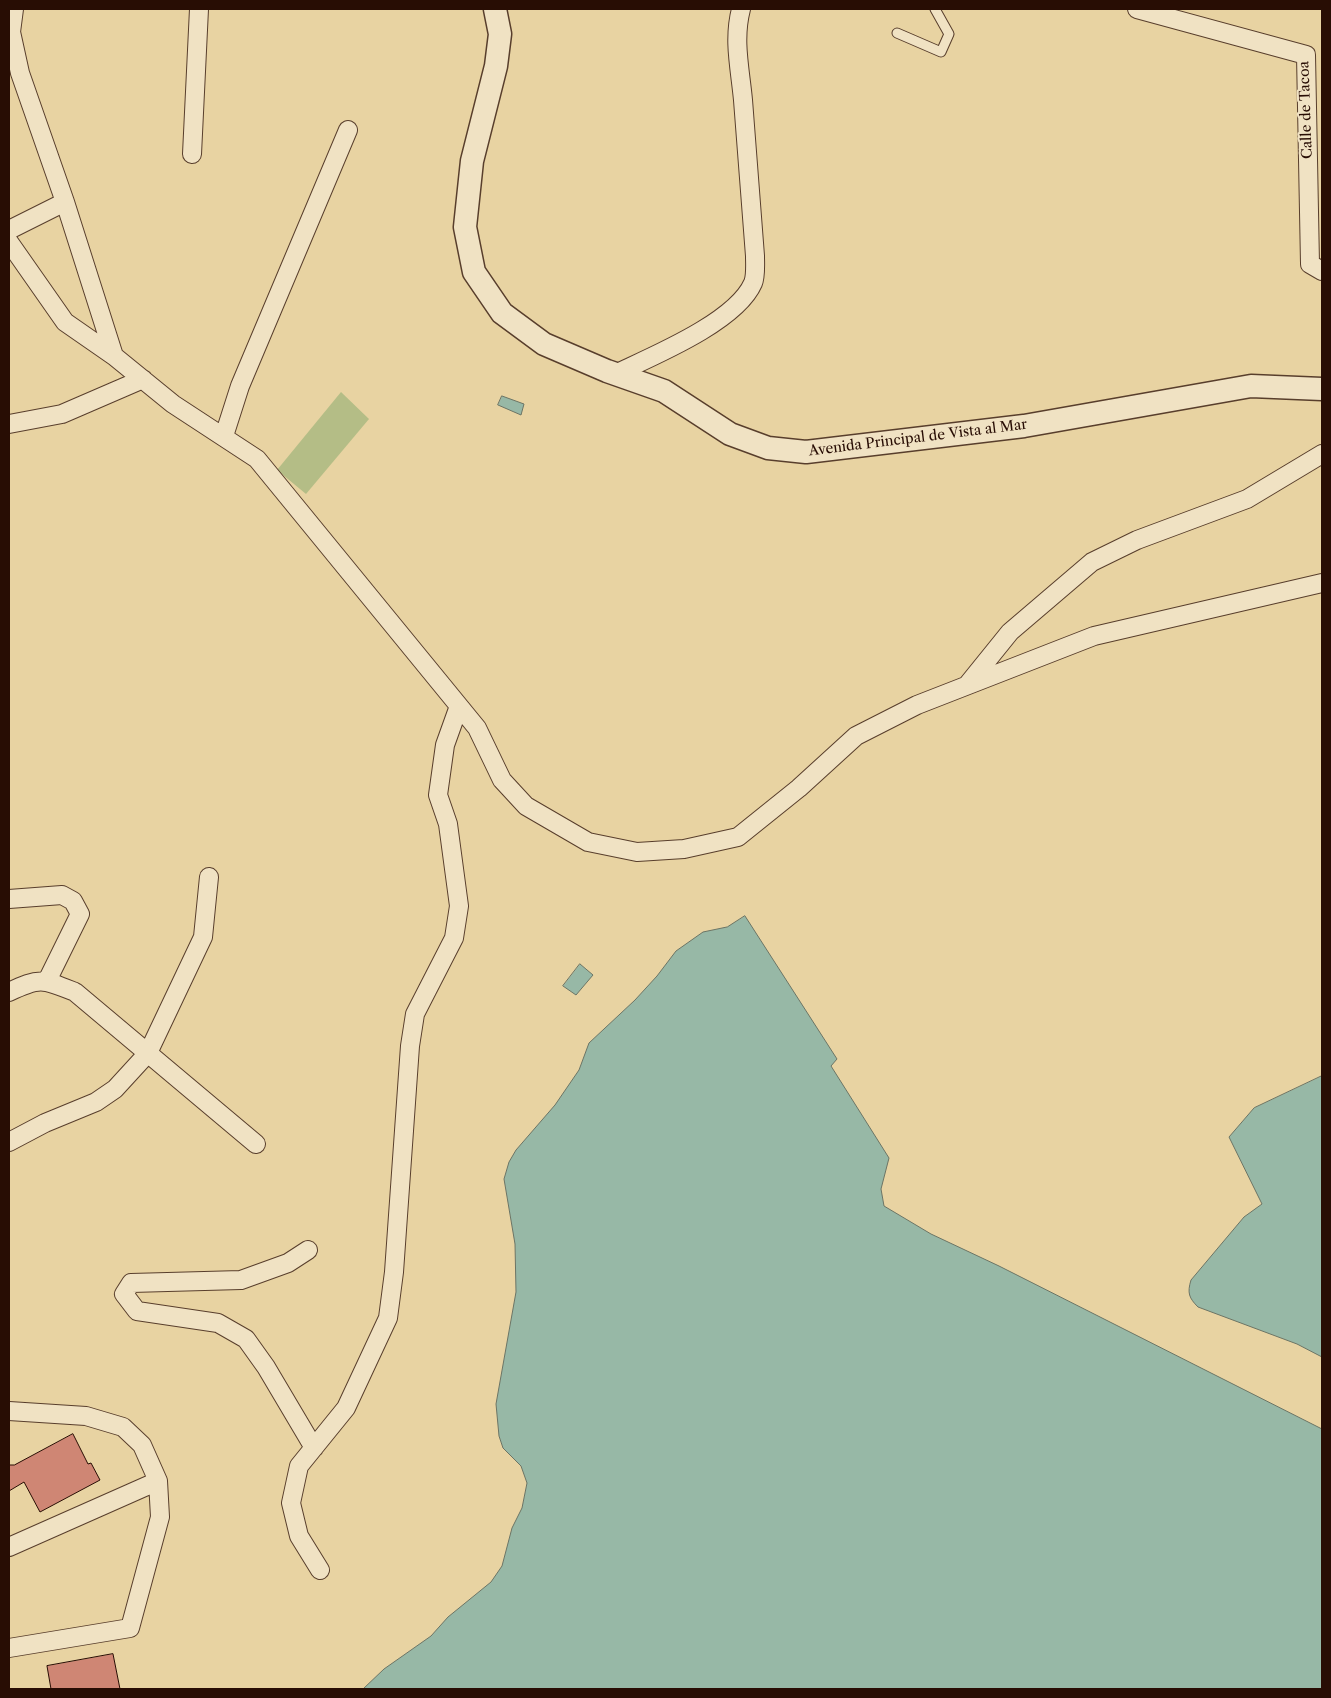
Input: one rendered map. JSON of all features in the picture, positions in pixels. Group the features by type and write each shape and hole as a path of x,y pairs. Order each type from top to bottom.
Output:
{"street":[{"path":"14,9 11,32 20,73 65,202 114,356"},
{"path":"192,154 199,9"},
{"name":"Avenida Principal de Vista al Mar","path":"495,9 500,34 496,66 472,161 465,227 474,272 502,313 544,344 664,392 730,434 768,448 806,452 1024,426 1251,386 1322,388"},
{"path":"615,374 697,335 742,299 754,282 755,256 742,96 736,52 737,24 741,9"},
{"name":"Calle de Tacoa","path":"1137,9 1306,55 1310,264 1322,271"},
{"path":"224,436 240,386 348,130"},
{"path":"9,230 65,202"},
{"path":"9,242 65,322 114,356 173,404 257,459 476,728 502,780 526,806 588,842 637,852 684,849 738,836 799,788 856,736 917,705 1094,636 1322,583"},
{"path":"9,424 62,414 143,380"},
{"path":"968,685 1010,632 1092,562 1137,540 1247,499 1322,454"},
{"path":"320,1570 299,1536 292,1503 299,1466 346,1408 388,1318 394,1272 410,1046 415,1014 454,938 459,906 448,824 438,794 445,745 459,706"},
{"path":"9,1142 102,1098 115,1089 148,1053 203,937 209,877"},
{"path":"9,899 62,895 74,901 80,914 47,981"},
{"path":"9,992 32,981 47,981 75,992 256,1144"},
{"path":"308,1250 288,1263 241,1280 131,1283 124,1294 137,1311 218,1323 246,1339 266,1366 314,1448"},
{"path":"9,1411 86,1416 123,1427 142,1445 158,1480 160,1517 130,1628 9,1648"},
{"path":"9,1547 158,1480"}],"lane":[{"path":"897,33 941,52 949,34 935,9"}],"green space":[{"path":"341,392 369,419 306,494 277,470"}],"shaded area":[{"path":"502,396 524,404 521,415 498,405"},
{"path":"745,916 837,1059 831,1066 889,1158 881,1189 884,1206 931,1234 999,1266 1322,1429 1322,1689 363,1689 384,1669 431,1636 448,1617 491,1582 502,1566 512,1528 522,1508 527,1483 521,1466 503,1448 499,1436 496,1404 516,1292 515,1244 504,1179 509,1162 516,1150 555,1105 579,1070 589,1043 635,1000 676,951 703,932 727,927"},
{"path":"580,964 593,975 576,995 563,986"},
{"path":"1322,1076 1322,1357 1297,1344 1198,1307 1191,1298 1189,1288 1191,1280 1244,1217 1262,1204 1229,1137 1254,1108"}],"building":[{"path":"73,1434 88,1464 91,1463 100,1480 40,1512 24,1482 9,1491 9,1465 14,1465"},
{"path":"113,1654 120,1689 51,1689 47,1666"}]}
